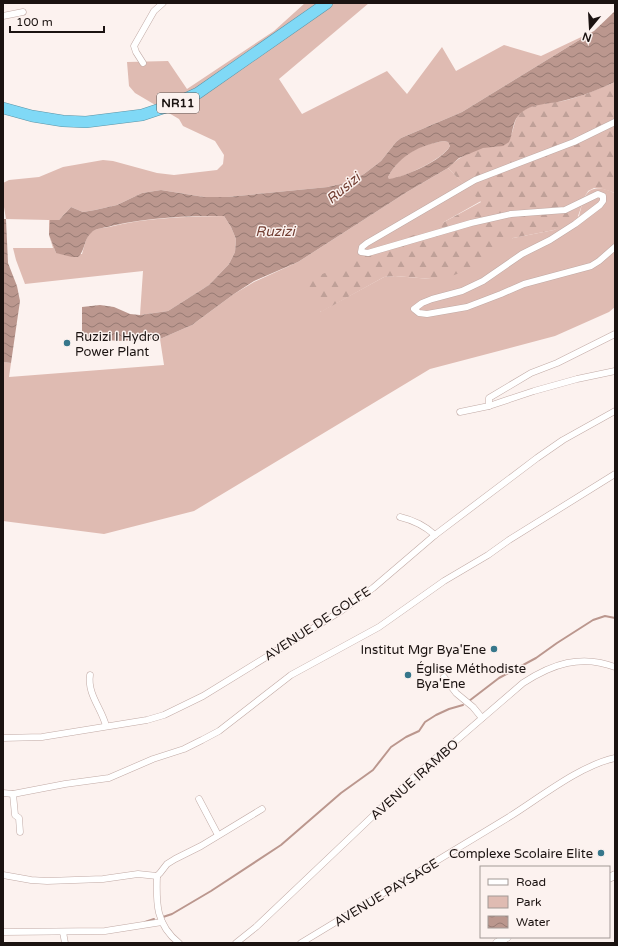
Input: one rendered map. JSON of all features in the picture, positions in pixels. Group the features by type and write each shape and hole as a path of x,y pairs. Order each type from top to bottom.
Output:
{"highway":[{"name":"NR11","path":"3,108 32,116 63,121 86,122 142,115 172,105 198,93 327,3"}],"street":[{"path":"143,63 134,46 154,11 163,3"},
{"path":"3,16 23,12"},
{"path":"615,122 574,142 475,180 366,243 360,252 368,253 471,223 511,214 565,210 598,194 603,196 603,201 600,205 575,224 550,240 522,254 483,281 462,291 427,301 414,309 420,313 427,314 466,307 524,284 590,266 599,262 615,247"},
{"path":"489,406 489,398 516,381 615,336"},
{"path":"460,412 489,406 577,379 615,371"},
{"name":"AVENUE DE GOLFE","path":"4,736 42,737 147,720 164,715 218,687 341,611 361,597 435,535 544,453 563,440 615,411"},
{"path":"3,793 13,794 64,784 110,778 153,759 184,749 202,740 219,731 291,675 379,627 444,581 488,555 509,540 615,474"},
{"path":"400,518 414,521 424,526 435,535"},
{"name":"AVENUE IRAMBO","path":"236,943 256,927 415,776 523,683 535,675 558,665 583,660 615,667"},
{"path":"90,675 92,694 106,726"},
{"path":"444,676 456,693 473,707 482,718"},
{"name":"AVENUE PAYSAGE","path":"301,943 526,807 560,783 594,766 615,758"},
{"path":"13,794 15,815 19,818 20,832"},
{"path":"199,799 218,834"},
{"path":"3,875 47,881 103,879 138,874 156,876 174,859 201,846 218,834 262,809"},
{"path":"156,876 156,901 162,922 166,930 179,943"},
{"path":"3,932 105,931 162,922"},
{"path":"63,932 65,943"},
{"path":"497,943 506,938"}],"green space":[{"path":"305,3 369,3 279,79 302,114 387,71 407,94 442,47 456,71 504,45 541,56 594,31 462,112 401,138 381,161 364,174 349,182 328,187 227,197 204,197 161,190 142,193 117,205 95,210 83,212 71,207 59,220 49,235 49,220 6,219 3,201 3,183 9,180 39,177 63,167 103,160 113,161 157,173 174,175 217,170 223,164 224,155 215,141 183,126 179,119 135,93 129,86 127,62 168,61 187,89 274,31"},
{"path":"615,82 615,193 594,188 588,191 577,219 554,230 513,238 492,258 466,271 448,277 431,279 395,276 384,277 321,312 306,281 444,222 481,202 448,168 456,161 470,152 480,148 499,146 507,142 517,118 524,110 538,105 570,99"},
{"path":"444,141 448,142 450,146 432,162 389,180 388,177 398,162 411,152 426,145"},
{"path":"448,168 481,201 444,222 320,312 384,277 395,276 431,279 513,238 554,230 579,216 585,196 588,192 597,188 606,189 615,193 615,307 609,312 555,336 430,369 194,511 104,534 3,521 3,362 11,363 9,377 164,365 160,339 192,325 234,294 254,282 298,262 407,192"},
{"path":"224,216 236,239 235,252 229,264 209,285 168,311 140,315 143,271 25,284 13,248 53,248 49,235 56,253 82,254 89,234 98,229 152,219"}],"water":[{"name":"Ruzizi","path":"615,11 615,82 597,90 560,102 528,108 516,119 509,142 503,146 483,148 459,158 448,168 407,192 298,262 254,281 192,325 160,339 119,341 82,338 82,307 100,305 114,307 130,314 140,315 168,311 209,285 229,264 235,252 236,239 224,216 153,219 125,223 95,230 89,236 82,252 78,257 72,257 56,253 49,235 50,220 59,220 71,207 83,212 95,210 117,205 142,193 161,190 204,197 227,197 328,187 349,182 364,174 381,161 401,138 462,112 594,31","holes":["444,141 448,142 450,146 440,157 423,167 396,178 389,179 388,177 398,163 412,152 427,145"]},
{"path":"3,219 6,219 8,263 17,286 20,301 11,363 3,362"}],"waterway":[{"path":"469,701 499,678 536,658 593,620 605,616 615,618"},
{"path":"163,917 172,914 211,891 281,845 341,793 373,770 391,747 406,737 419,731 425,722 436,715 463,705"},
{"path":"145,922 154,919"}],"place":[{"name":"Ruzizi I Hydro Power Plant","path":"67,343"},
{"name":"Institut Mgr Bya'Ene","path":"494,649"},
{"name":"Église Méthodiste Bya'Ene","path":"408,675"},
{"name":"Complexe Scolaire Elite","path":"601,853"}],"water label":[{"name":"Rusizi","path":"343,188"}]}
